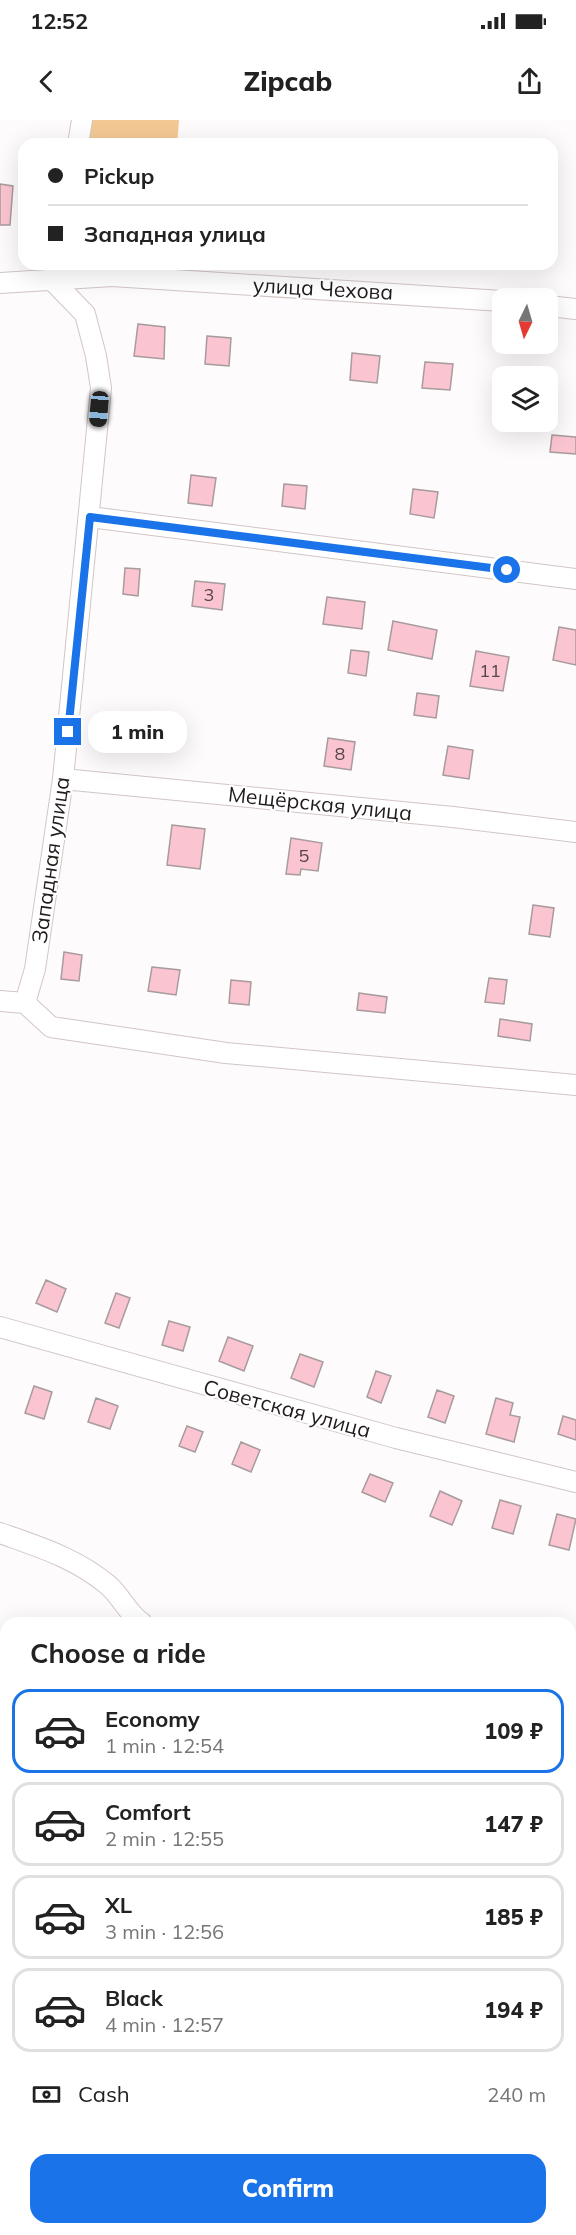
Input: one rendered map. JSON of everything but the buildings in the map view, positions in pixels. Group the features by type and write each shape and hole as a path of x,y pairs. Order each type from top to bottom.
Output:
{"street":[{"path":"79,138 82,120"},
{"name":"улица Чехова","path":"0,283 55,273 492,300"},
{"name":"Западная улица","path":"25,1003 35,969 63,779 101,388 96,356 85,314 55,273"},
{"path":"558,307 576,309"},
{"path":"90,517 576,579"},
{"name":"Мещёрская улица","path":"63,779 453,817 576,832"},
{"path":"0,1001 25,1003 51,1027 226,1053 576,1085"},
{"name":"Советская улица","path":"0,1328 396,1438 576,1482"},
{"path":"0,1533 52,1551 91,1571 116,1592 137,1617"}],"shaded area":[{"path":"91,120 179,120 178,138 89,138"}],"route":[{"path":"68,732 90,517 507,570"}]}
